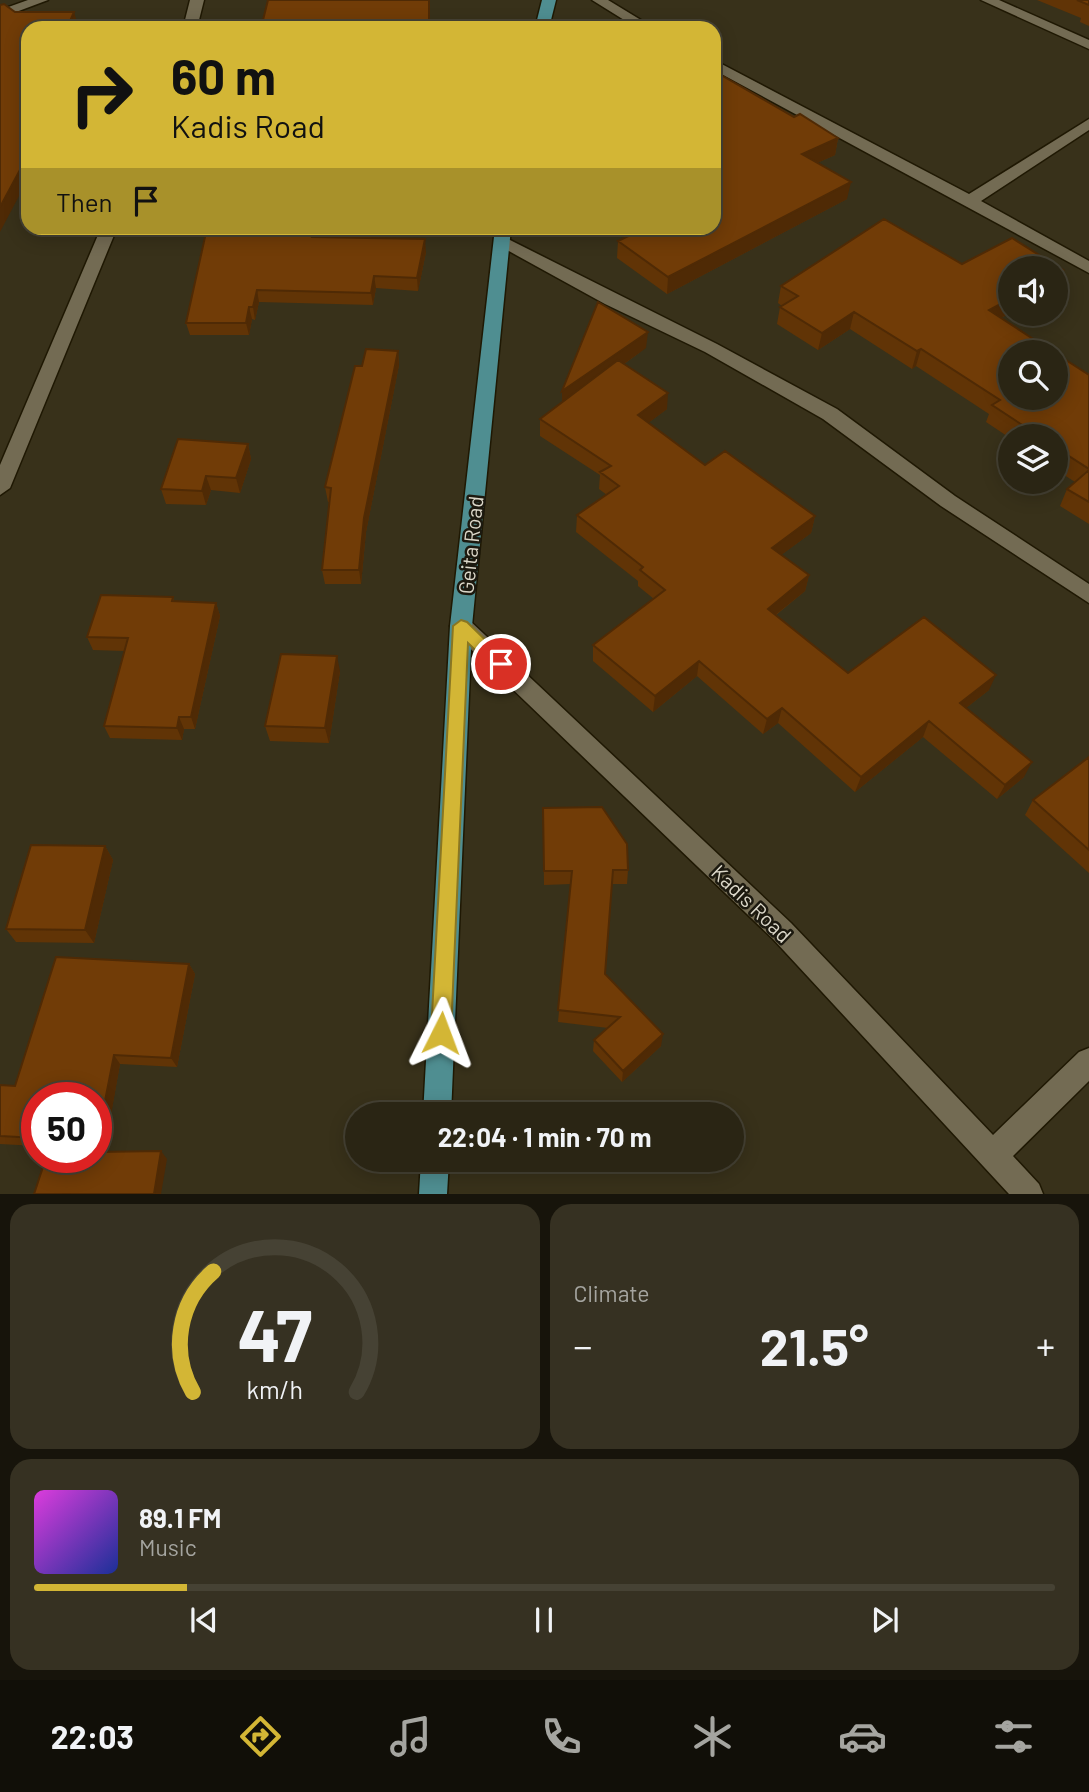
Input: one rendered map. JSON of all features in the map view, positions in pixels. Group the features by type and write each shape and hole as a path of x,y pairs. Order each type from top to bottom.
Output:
{"main road":[{"path":"544,21 549,0"},
{"name":"Geita Road","path":"438,1102 461,626 503,235"},
{"path":"433,1194 434,1172"}],"street":[{"path":"0,14 41,0"},
{"path":"192,21 197,0"},
{"path":"599,0 635,21"},
{"path":"989,0 1089,45"},
{"path":"721,68 1089,268"},
{"path":"970,201 1089,123"},
{"path":"0,488 106,235"},
{"path":"505,235 830,414 948,501 1089,595"},
{"name":"Kadis Road","path":"461,626 782,931 1029,1194"},
{"path":"993,1154 1089,1062"}],"building":[{"path":"268,0 429,0 429,21 263,21"},
{"path":"4,4 15,12 74,12 70,21 21,21 21,168 0,207 0,5"},
{"path":"721,75 794,117 800,114 838,138 802,154 851,182 668,277 618,241 630,235 721,235"},
{"path":"884,219 962,264 1012,238 1041,256 998,256 998,305 989,310 998,316 998,326 1013,326 1035,340 998,340 998,399 921,349 917,351 854,312 822,333 780,307 798,296 781,286"},
{"path":"312,235 425,239 417,278 374,276 371,293 257,290 253,307 249,307 246,323 186,323 205,237"},
{"path":"598,302 648,332 562,391"},
{"path":"366,349 398,351 364,518 359,570 322,570 331,488 325,487 355,366 362,366"},
{"path":"618,360 668,393 638,415 705,465 725,451 815,516 772,548 809,575 768,609 848,673 924,617 996,675 960,703 1032,762 1005,785 929,721 861,777 782,708 767,719 699,661 655,696 593,645 665,590 640,570 643,567 577,515 619,486 600,472 611,466 540,419"},
{"path":"1068,361 1089,375 1089,469 1068,455 1068,424 1021,424 1000,410 1068,410"},
{"path":"178,439 248,444 236,478 206,476 202,491 161,489"},
{"path":"1089,470 1089,502 1068,488"},
{"path":"101,595 173,597 172,601 216,603 191,717 179,717 177,728 104,726 128,638 87,637"},
{"path":"281,654 337,656 325,728 265,726"},
{"path":"1089,757 1089,850 1033,800"},
{"path":"602,807 627,844 628,870 613,870 605,974 663,1034 623,1071 594,1040 620,1017 558,1010 572,871 544,871 543,808"},
{"path":"31,845 105,846 85,930 6,929"},
{"path":"56,957 189,964 171,1058 114,1055 109,1082 21,1082 21,1137 0,1136 0,1085 15,1086"},
{"path":"161,1151 154,1194 34,1194 41,1173 112,1173 112,1152"}],"route":[{"path":"441,1033 461,626 501,664"}]}
